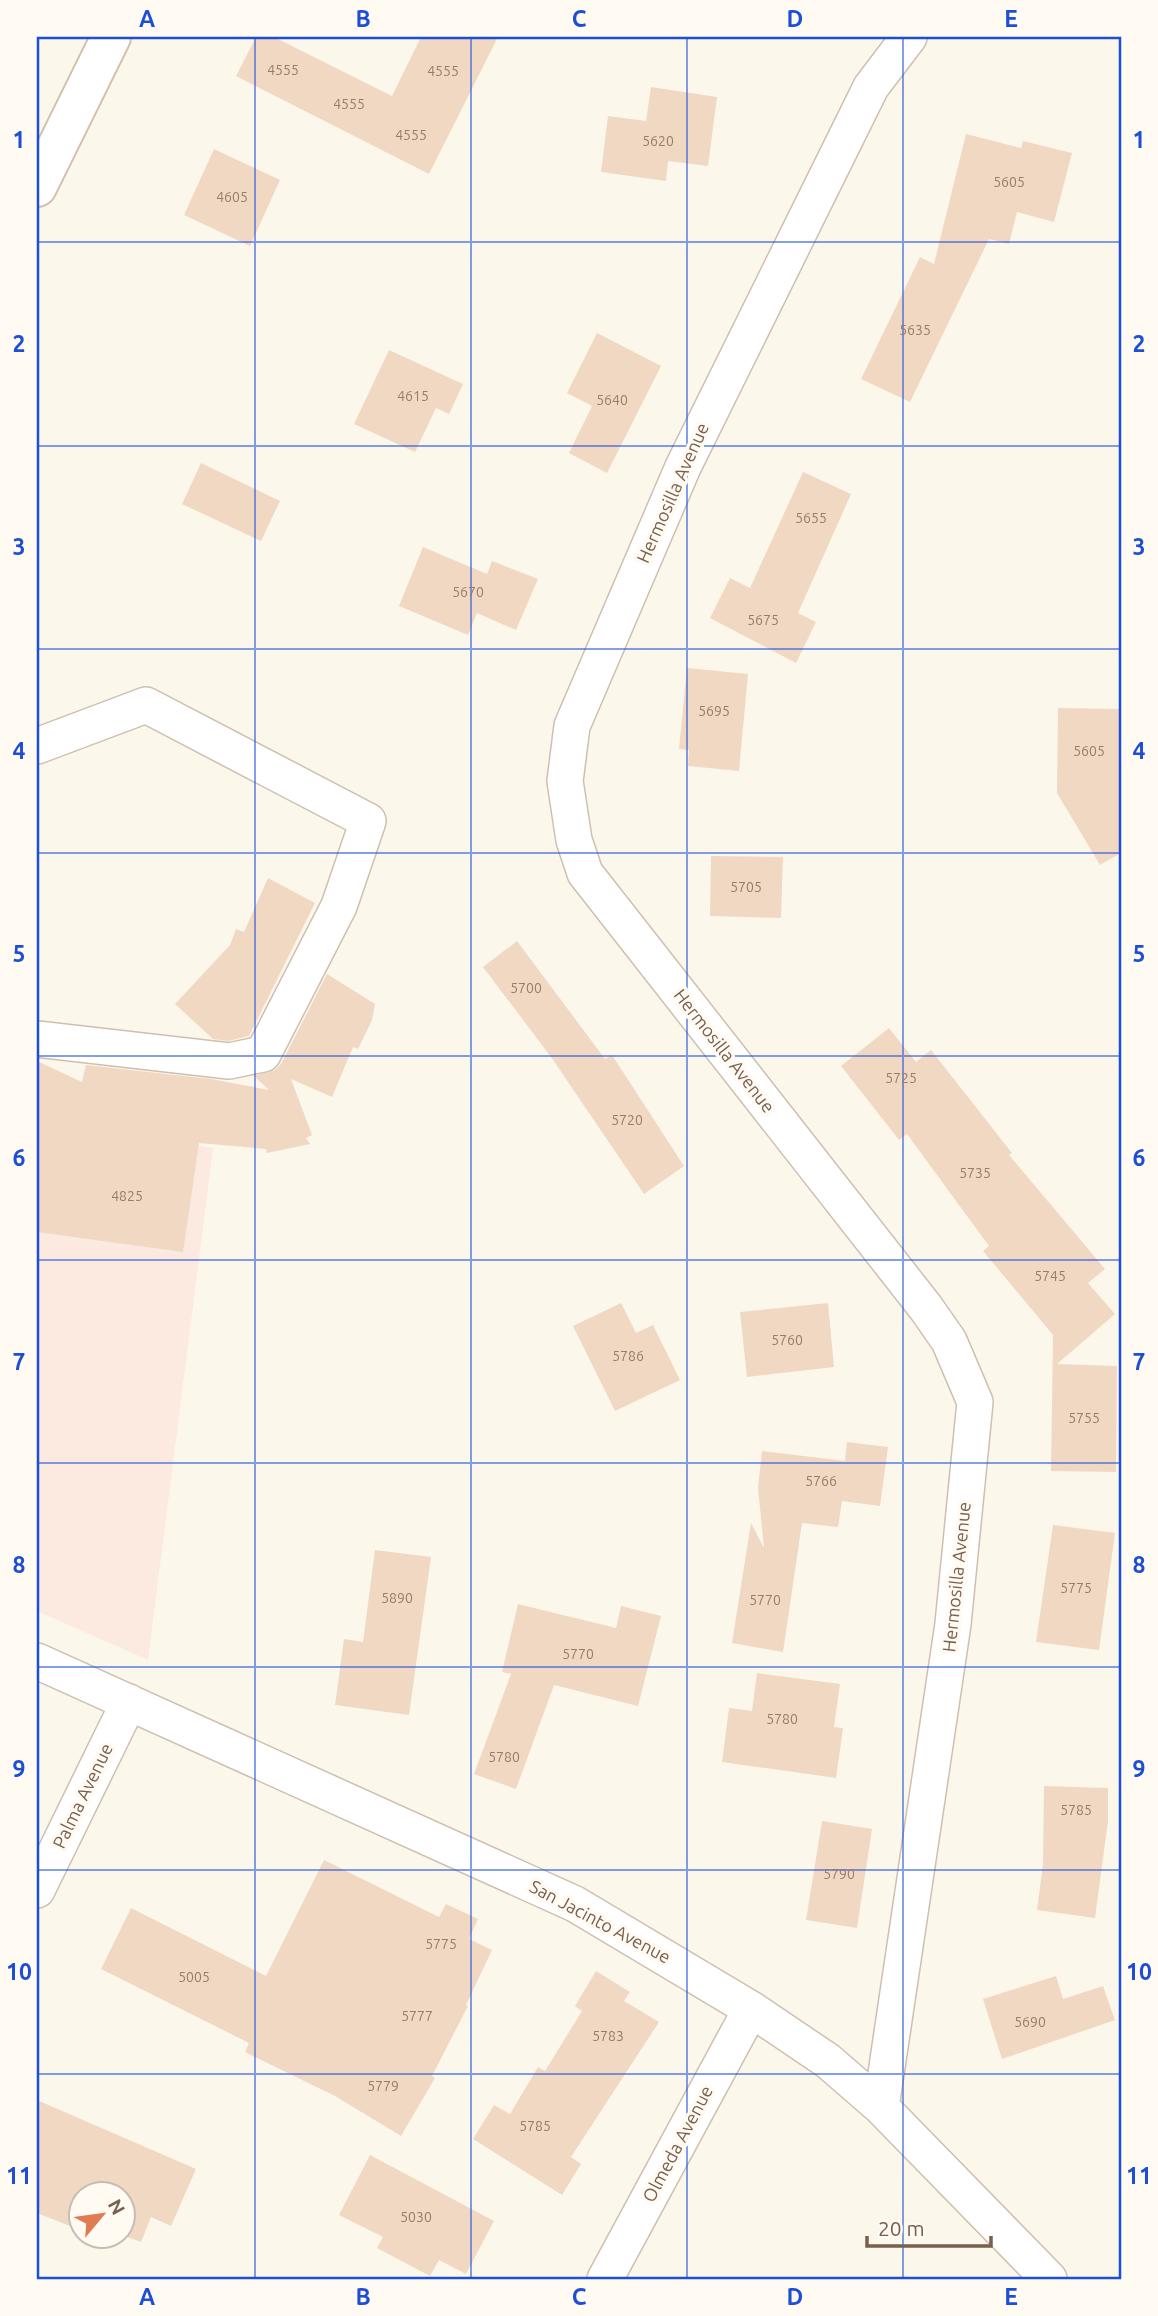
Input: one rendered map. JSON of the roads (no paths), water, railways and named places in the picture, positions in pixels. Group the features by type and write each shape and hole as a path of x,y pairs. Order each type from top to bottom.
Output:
{"main road":[{"path":"37,187 111,37"}],"street":[{"name":"Hermosilla Avenue","path":"881,2107 953,1624 975,1402 949,1341 926,1308 585,873 574,840 565,781 572,726 682,467 871,87 909,37"},
{"path":"37,746 146,705 368,821 339,906 263,1054 229,1060 37,1039"},
{"name":"San Jacinto Avenue","path":"37,1661 575,1904 751,2009 828,2061 881,2107 1049,2279"},
{"name":"Palma Avenue","path":"37,1890 129,1702"},
{"name":"Olmeda Avenue","path":"604,2279 751,2009"}]}
